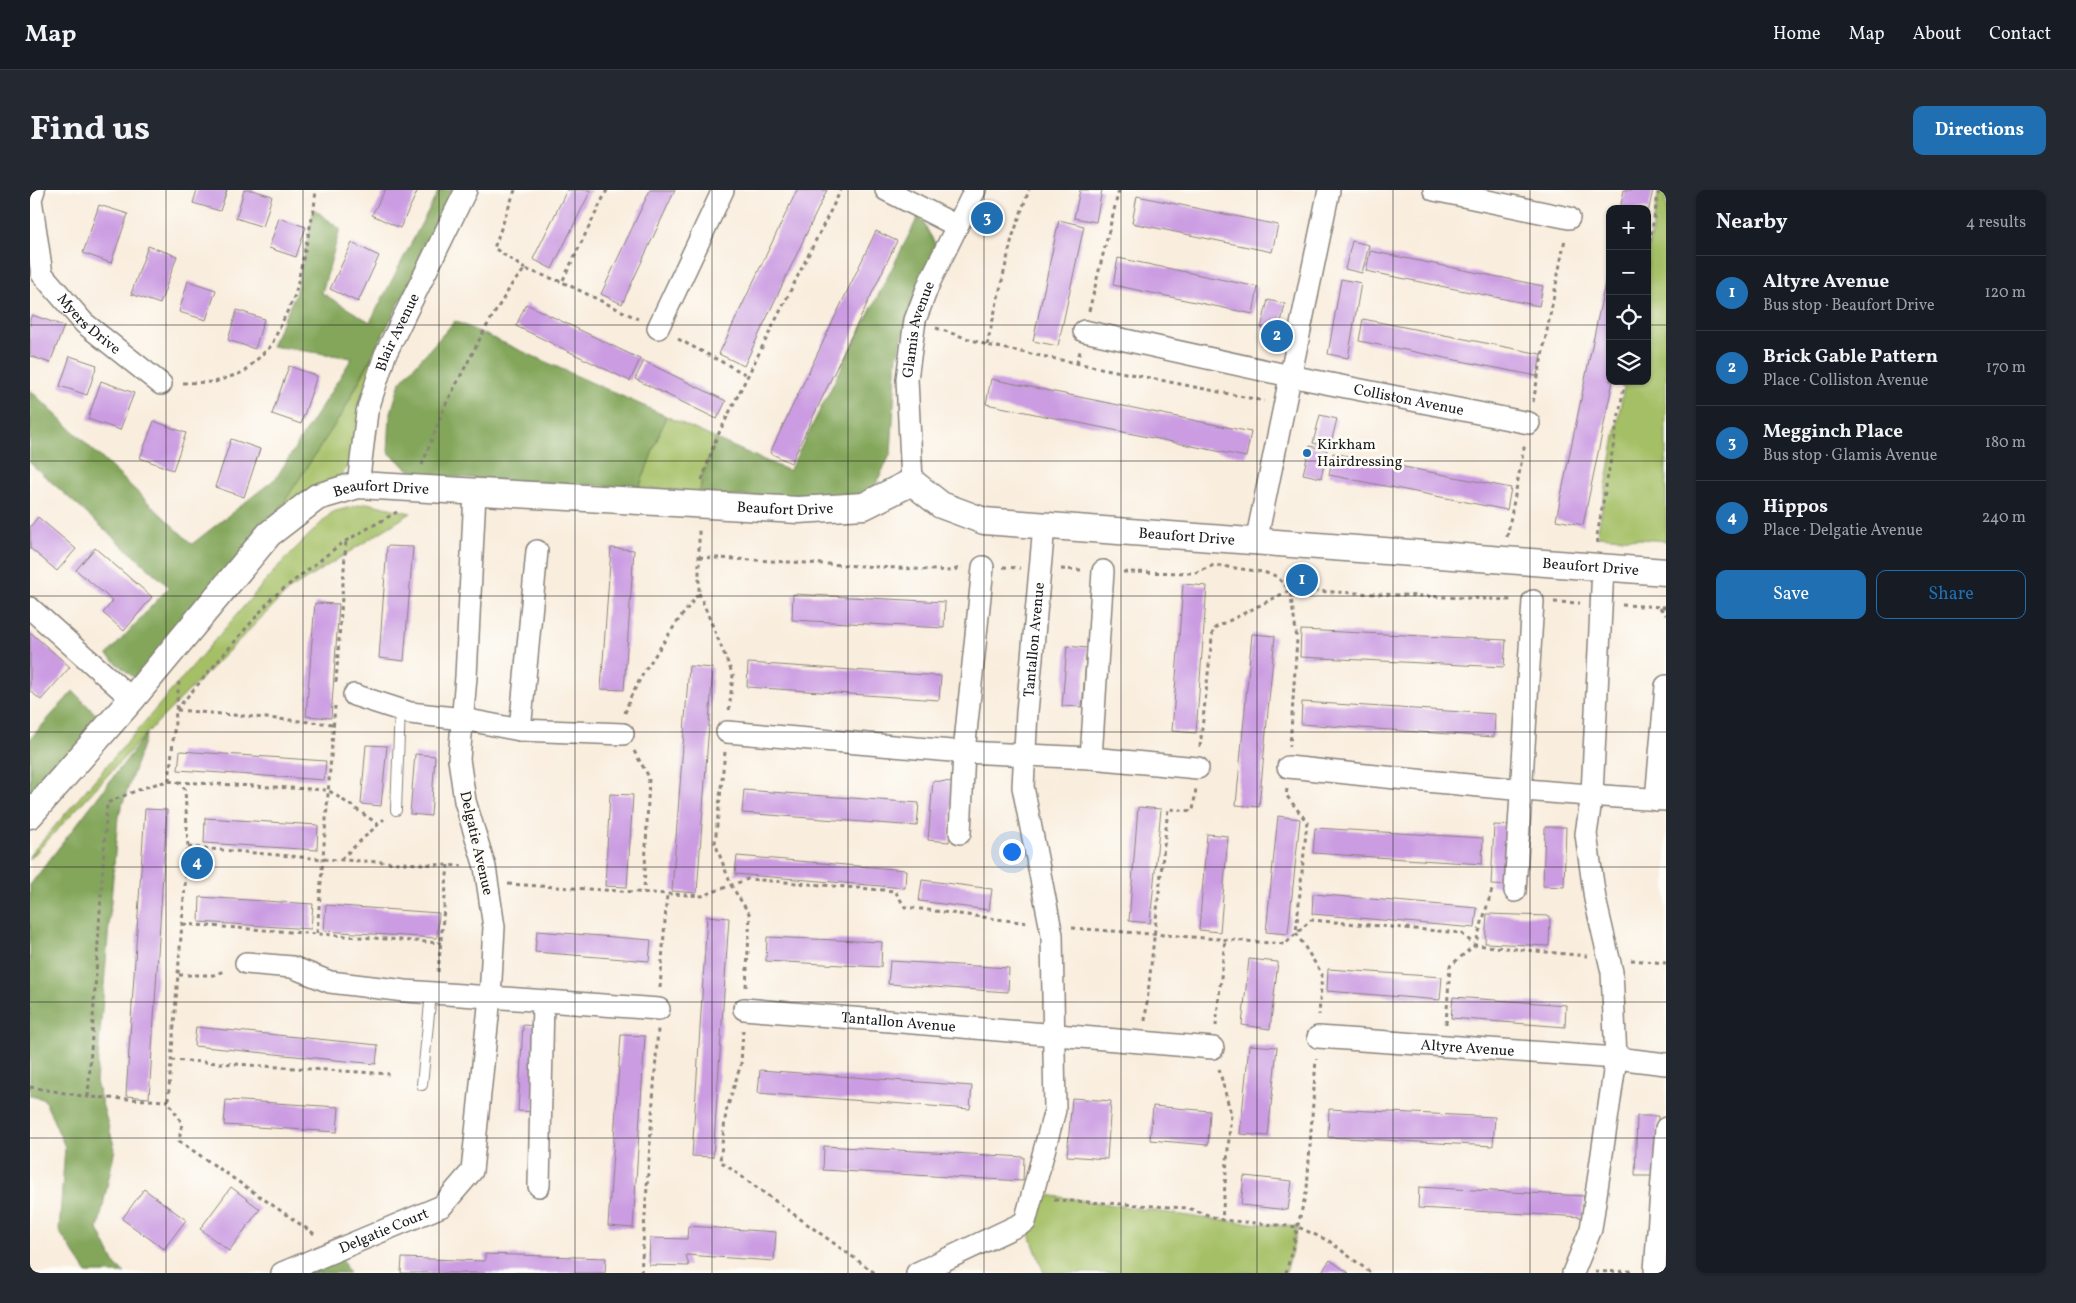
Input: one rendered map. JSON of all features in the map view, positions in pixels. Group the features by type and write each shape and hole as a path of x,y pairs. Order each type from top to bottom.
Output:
{"street":[{"name":"Myers Drive","path":"34,190 31,199 42,274 84,323 162,384"},
{"name":"Blair Avenue","path":"358,485 367,412 385,355 466,190"},
{"path":"658,328 723,190"},
{"path":"886,190 956,226"},
{"name":"Glamis Avenue","path":"912,482 907,380 914,320 930,281 975,190"},
{"path":"1256,542 1329,190"},
{"path":"1434,190 1570,218"},
{"name":"Colliston Avenue","path":"1084,331 1290,376 1529,423"},
{"name":"Beaufort Drive","path":"30,815 132,699 269,534 317,497 358,485 798,510 864,506 912,482 941,505 984,521 1666,572"},
{"name":"Delgatie Avenue","path":"472,1171 490,997 494,927 486,875 465,801 459,759 463,719 475,493"},
{"name":"Tantallon Avenue","path":"917,1273 1025,1222 1055,1110 1050,926 1023,787 1044,526"},
{"path":"520,730 537,551"},
{"path":"960,833 964,752 983,567"},
{"path":"1573,1273 1591,1229 1616,1058 1612,972 1595,899 1586,834 1592,794 1603,568"},
{"path":"1091,758 1103,571"},
{"path":"1515,891 1533,601"},
{"path":"30,608 132,699"},
{"path":"1288,767 1520,791 1592,794 1661,800 1666,686"},
{"path":"345,690 410,713 463,719 520,730 623,734"},
{"path":"727,732 964,752 1091,758 1198,768"},
{"path":"246,963 292,967 330,982 433,993 659,1009"},
{"path":"539,1186 543,1001"},
{"name":"Tantallon Avenue","path":"744,1009 1213,1048"},
{"name":"Altyre Avenue","path":"1318,1037 1616,1058 1666,1064"},
{"path":"1655,1270 1666,1128"},
{"name":"Delgatie Court","path":"282,1273 442,1206 472,1171"}],"lane":[{"path":"396,810 400,710"},
{"path":"422,1084 433,993"}],"path":[{"path":"162,384 215,382 244,372 271,346 295,295 314,209 316,190"},
{"path":"515,190 494,248 526,270 562,282 658,328 747,375"},
{"path":"562,282 607,190"},
{"path":"840,190 747,375 708,458 702,476 699,504 699,593 733,675 715,843 731,886 750,915 741,1064 726,1112 720,1161 875,1273"},
{"path":"986,345 1012,238 1029,190"},
{"path":"1077,363 1119,190"},
{"path":"1648,250 1659,190"},
{"path":"1502,561 1570,218"},
{"path":"176,710 273,597 346,541 407,508 444,408 485,329 512,284 526,270"},
{"path":"914,320 986,345 1284,405"},
{"path":"1603,568 1597,536 1624,385"},
{"path":"345,690 346,541"},
{"path":"699,557 951,571 964,566 1195,573 1214,565 1263,572 1276,576 1290,590 1297,639 1286,795 1307,822 1296,933 1322,974 1307,1189 1286,1273"},
{"path":"1142,1042 1168,809 1193,811 1213,629 1290,590 1666,607"},
{"path":"644,892 649,777 623,734 624,715 630,698 675,625 699,593"},
{"path":"1660,607 1666,615"},
{"path":"170,781 180,674"},
{"path":"317,934 335,704"},
{"path":"176,710 333,724"},
{"path":"88,1097 107,803 138,790 170,781 328,790 378,824"},
{"path":"178,782 185,789 188,847 168,1101 182,1123 179,1142 337,1250"},
{"path":"341,860 378,824 396,810"},
{"path":"188,847 341,860 448,865 486,875 667,894 702,896 748,880 895,891 905,907 1050,926 1285,944 1311,920 1460,932 1475,946 1666,962"},
{"path":"433,993 441,943 448,865"},
{"path":"1444,1046 1450,966 1475,946 1491,890 1515,891"},
{"path":"641,1273 667,894"},
{"path":"183,924 441,943"},
{"path":"1222,1220 1231,1114 1213,1048 1225,940"},
{"path":"179,975 214,975 246,963"},
{"path":"171,1060 389,1074"},
{"path":"30,1087 88,1097 168,1101"},
{"path":"1031,1198 1188,1208 1222,1220 1298,1227 1330,1241 1371,1273"},
{"path":"1585,1273 1655,1270"}],"green space":[{"path":"439,190 455,190 435,234 343,412 275,516 134,678 107,655 169,587 30,463 30,390 192,544 276,478 352,358 271,346 295,295 314,209 340,229 322,293 370,322"},
{"path":"1659,190 1666,190 1666,541 1597,536 1624,385 1651,385 1651,235"},
{"path":"919,215 936,245 912,302 897,357 891,453 875,486 851,498 715,496 700,492 702,476 716,439 789,471"},
{"path":"455,321 666,416 639,488 415,475 388,452 390,416 400,382"},
{"path":"373,356 355,454 342,474 275,516 343,412"},
{"path":"666,416 716,439 702,476 700,492 639,488"},
{"path":"367,503 411,513 289,590 147,733 30,859 30,855 282,562 332,512"},
{"path":"73,691 100,718 30,799 30,739"},
{"path":"147,733 118,817 96,1082 115,1149 98,1229 116,1266 125,1273 87,1273 59,1231 65,1147 44,1099 30,1096 30,885"},
{"path":"1033,1193 1216,1220 1298,1227 1286,1273 1044,1273 1025,1222"},
{"path":"337,1250 349,1273 282,1273"}],"building":[{"path":"197,190 227,190 220,211 193,203"},
{"path":"244,190 252,190 272,196 263,227 236,218"},
{"path":"385,190 418,190 400,228 372,215"},
{"path":"567,190 591,190 552,269 533,259"},
{"path":"650,190 675,190 622,304 601,294"},
{"path":"797,190 827,190 744,366 719,354"},
{"path":"1080,190 1102,190 1096,222 1074,218"},
{"path":"1624,190 1653,190 1650,205 1621,205"},
{"path":"1137,196 1278,225 1272,252 1132,223"},
{"path":"99,205 128,214 111,263 83,253"},
{"path":"279,218 306,227 296,257 269,248"},
{"path":"1059,220 1084,226 1058,346 1033,341"},
{"path":"876,231 897,241 791,463 770,453"},
{"path":"1352,241 1369,245 1362,273 1345,269"},
{"path":"352,243 379,256 358,302 330,289"},
{"path":"148,246 177,256 160,304 131,294"},
{"path":"1370,251 1543,286 1539,306 1366,271"},
{"path":"1118,258 1258,287 1253,314 1113,285"},
{"path":"1606,278 1606,385 1612,385 1583,525 1556,520"},
{"path":"1341,279 1361,283 1348,358 1328,354"},
{"path":"188,281 216,290 206,320 179,312"},
{"path":"1268,300 1285,304 1279,332 1261,328"},
{"path":"526,304 640,359 630,381 516,326"},
{"path":"237,310 264,319 255,349 228,340"},
{"path":"32,315 64,326 50,363 30,356 30,319"},
{"path":"1363,319 1541,354 1537,376 1359,341"},
{"path":"70,356 97,365 87,395 60,386"},
{"path":"644,361 726,401 717,419 635,379"},
{"path":"289,366 317,376 301,424 272,414"},
{"path":"991,379 1251,432 1246,457 986,404"},
{"path":"101,381 134,393 120,430 88,419"},
{"path":"1320,415 1337,419 1330,447 1313,443"},
{"path":"154,421 186,433 173,470 140,458"},
{"path":"231,439 260,449 244,497 215,487"},
{"path":"1310,446 1327,450 1321,478 1303,474"},
{"path":"1333,453 1511,488 1507,510 1329,475"},
{"path":"38,517 76,549 57,571 30,548 30,527"},
{"path":"387,546 413,547 404,661 379,658"},
{"path":"95,548 152,597 124,631 103,613 113,601 76,570"},
{"path":"611,548 634,550 624,690 601,689"},
{"path":"1183,584 1207,586 1196,733 1172,731"},
{"path":"793,594 945,602 944,628 792,620"},
{"path":"315,603 339,604 331,718 306,716"},
{"path":"1301,630 1506,640 1504,667 1300,657"},
{"path":"30,632 70,667 41,700 30,691"},
{"path":"1252,634 1275,636 1259,807 1236,805"},
{"path":"1067,646 1087,648 1082,707 1062,706"},
{"path":"748,663 941,676 939,700 747,687"},
{"path":"689,666 713,668 697,893 672,891"},
{"path":"1302,702 1495,714 1494,737 1301,724"},
{"path":"366,745 387,746 381,806 361,804"},
{"path":"180,751 326,761 324,780 178,770"},
{"path":"415,754 435,756 431,816 410,814"},
{"path":"933,781 954,782 949,842 928,840"},
{"path":"744,790 919,803 917,826 742,813"},
{"path":"610,794 633,795 627,887 605,886"},
{"path":"1138,807 1161,809 1150,923 1129,921"},
{"path":"145,809 167,810 149,1098 126,1096"},
{"path":"1278,816 1300,819 1288,934 1266,932"},
{"path":"205,818 318,825 317,850 204,843"},
{"path":"1494,825 1515,826 1512,886 1491,885"},
{"path":"1545,827 1566,827 1564,887 1543,886"},
{"path":"1315,828 1483,838 1482,864 1313,853"},
{"path":"1207,834 1228,836 1220,932 1199,930"},
{"path":"737,856 906,870 905,888 735,874"},
{"path":"922,880 992,889 989,910 919,901"},
{"path":"1313,894 1477,908 1475,928 1312,914"},
{"path":"200,897 313,904 311,929 199,922"},
{"path":"326,905 439,913 437,938 324,931"},
{"path":"1487,914 1550,916 1549,946 1485,943"},
{"path":"707,916 729,918 713,1157 692,1156"},
{"path":"537,931 651,940 649,961 535,952"},
{"path":"767,937 882,942 881,967 766,961"},
{"path":"1249,959 1278,962 1270,1029 1242,1025"},
{"path":"890,961 1009,968 1008,992 888,984"},
{"path":"1328,969 1442,977 1440,1000 1327,991"},
{"path":"1453,997 1566,1005 1565,1027 1451,1018"},
{"path":"523,1025 538,1026 534,1112 518,1111"},
{"path":"196,1027 378,1045 376,1064 194,1046"},
{"path":"621,1035 645,1036 633,1228 608,1226"},
{"path":"1249,1045 1277,1047 1268,1136 1240,1134"},
{"path":"760,1070 972,1086 970,1109 758,1093"},
{"path":"1072,1098 1111,1101 1107,1159 1067,1156"},
{"path":"226,1100 339,1107 337,1132 224,1125"},
{"path":"1153,1106 1210,1111 1208,1145 1150,1140"},
{"path":"1329,1109 1495,1117 1493,1146 1328,1137"},
{"path":"1637,1116 1658,1116 1655,1176 1635,1176"},
{"path":"824,1146 1024,1157 1023,1181 823,1170"},
{"path":"1244,1176 1292,1181 1288,1210 1241,1205"},
{"path":"231,1187 260,1209 229,1251 200,1229"},
{"path":"1419,1187 1584,1196 1583,1217 1418,1208"},
{"path":"144,1189 186,1220 164,1249 122,1219"},
{"path":"688,1226 776,1232 774,1261 686,1255 689,1266 649,1265 650,1238 687,1239"},
{"path":"485,1254 606,1258 605,1273 401,1273 402,1258 485,1261"},
{"path":"1330,1260 1349,1273 1321,1273"}],"place":[{"name":"Megginch Place","path":"987,218"},
{"name":"Brick Gable Pattern","path":"1277,336"},
{"name":"Kirkham Hairdressing","path":"1307,453"},
{"name":"Altyre Avenue","path":"1302,580"},
{"name":"Hippos","path":"197,863"}]}
